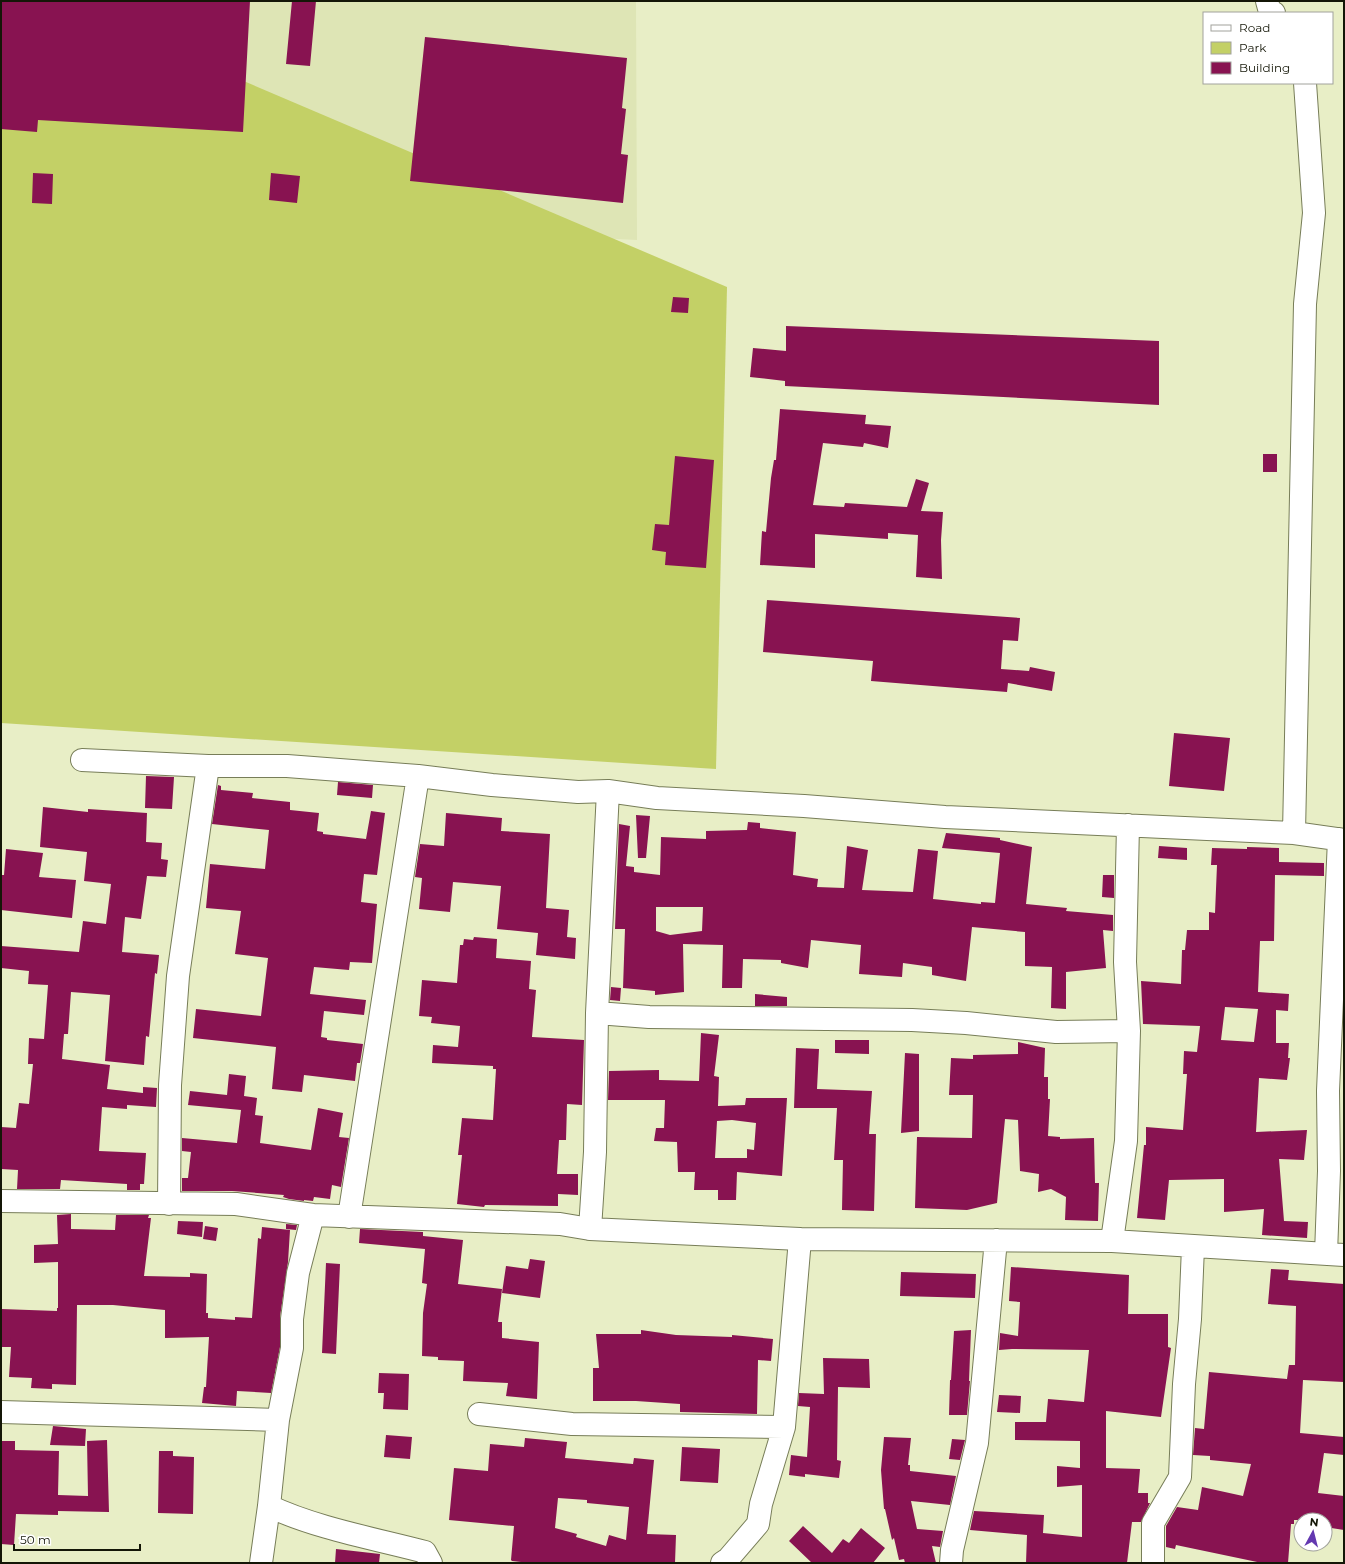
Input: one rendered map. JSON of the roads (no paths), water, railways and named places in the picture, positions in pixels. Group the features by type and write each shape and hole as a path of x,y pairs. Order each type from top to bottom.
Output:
{"street":[{"path":"1267,1 1270,12"},
{"path":"1294,833 1305,304 1314,213 1305,84"},
{"path":"1,1201 236,1204 313,1215 560,1224 590,1229 800,1239 1112,1241 1335,1255 1329,1171 1328,1091 1342,839 1294,833 1193,830 1128,824 945,817 804,806 657,798 608,791 578,792 492,786 418,776 287,766 208,766 82,760"},
{"path":"169,1204 170,1085 178,976 208,766"},
{"path":"349,1217 418,776"},
{"path":"590,1229 595,1152 597,1013 608,791"},
{"path":"1112,1241 1126,1141 1129,1031 1125,962 1128,824"},
{"path":"597,1013 649,1016 912,1020 966,1023 1056,1032 1129,1031"},
{"path":"261,1563 269,1506 278,1420 292,1348 292,1319 298,1273 313,1215"},
{"path":"722,1563 758,1524 761,1504 784,1427 800,1239"},
{"path":"951,1563 952,1550 977,1443 996,1240"},
{"path":"1153,1563 1153,1523 1180,1477 1184,1384 1190,1319 1193,1247"},
{"path":"1,1412 278,1420"},
{"path":"479,1414 572,1424 784,1427"},
{"path":"269,1506 282,1512 328,1526 425,1552 431,1563"}]}
